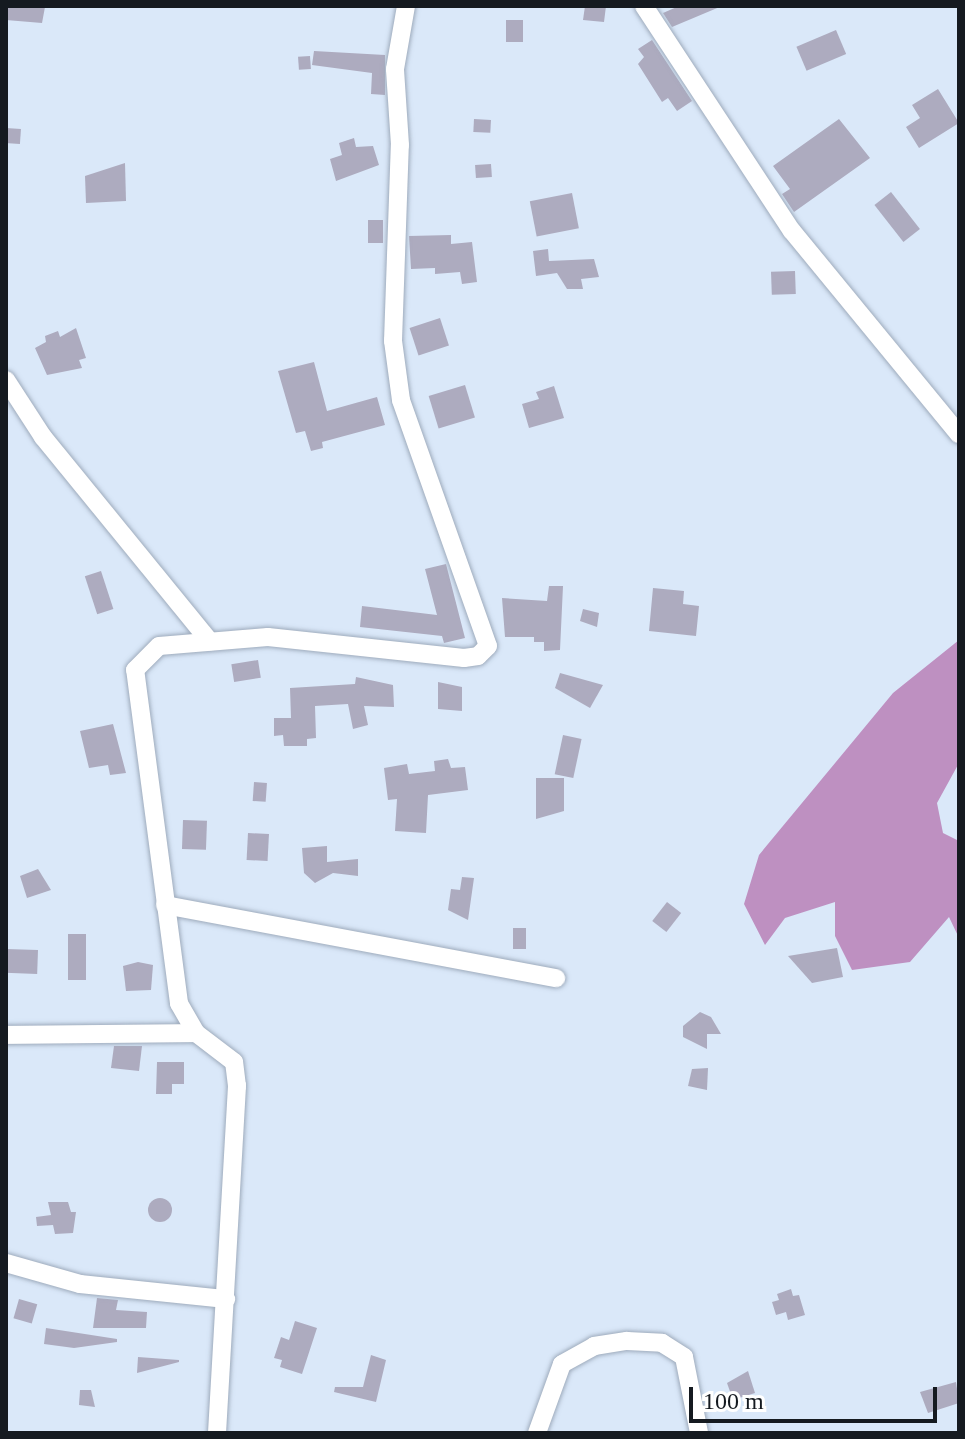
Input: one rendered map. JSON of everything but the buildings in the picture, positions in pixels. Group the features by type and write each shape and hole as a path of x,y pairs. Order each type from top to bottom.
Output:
{"street":[{"path":"217,1433 237,1086 234,1062 196,1033 179,1003 135,670 159,646 268,637 464,658 478,656 488,646 488,635 401,400 393,341 400,145 395,69 406,6"},
{"path":"644,6 792,231 959,434"},
{"path":"6,380 43,437 210,642"},
{"path":"165,905 556,978"},
{"path":"6,1035 196,1033"},
{"path":"6,1263 80,1284 226,1299"},
{"path":"537,1433 562,1364 594,1346 627,1341 662,1343 684,1357 699,1433"}],"shaded area":[{"path":"959,640 959,763 937,803 943,833 959,841 959,938 949,917 910,962 852,970 835,936 835,902 785,918 765,945 744,904 759,855 893,693"}]}
